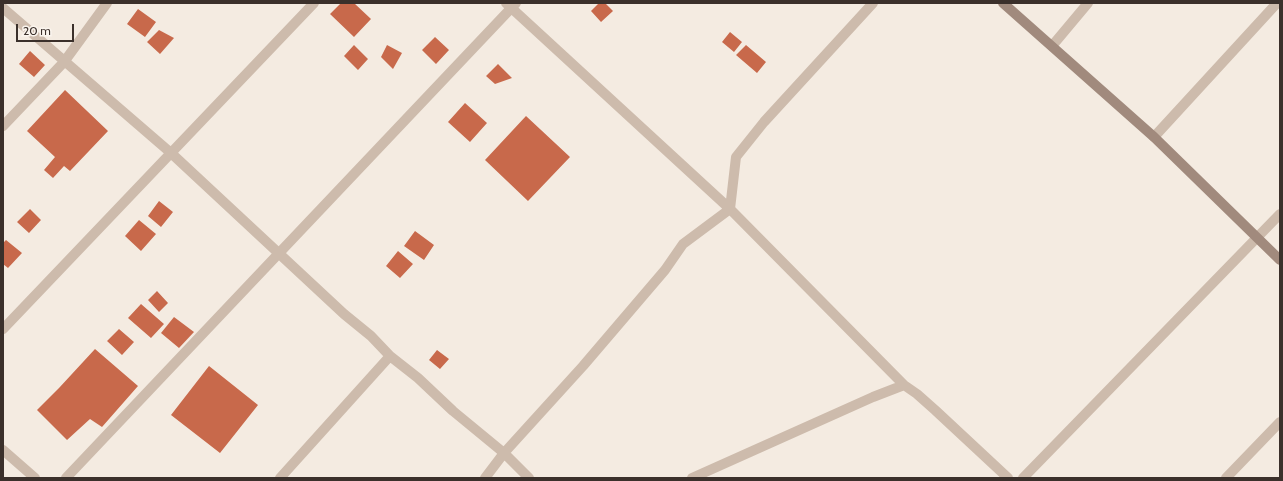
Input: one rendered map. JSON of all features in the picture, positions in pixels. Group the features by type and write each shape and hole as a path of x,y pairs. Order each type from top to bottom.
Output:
{"street":[{"path":"3,126 64,62 107,3"},
{"path":"3,329 314,3"},
{"path":"485,478 504,453 583,366 665,270 683,244 730,209 736,157 764,122 873,3"},
{"path":"1003,3 1154,137 1280,260"},
{"path":"1052,46 1088,3"},
{"path":"1154,137 1277,3"},
{"path":"66,478 511,5 730,209 904,385 935,410 1008,478"},
{"path":"3,8 171,153 344,314 371,336 390,356 418,378 453,411 504,453 530,478"},
{"path":"1023,478 1280,214"},
{"path":"280,478 390,356"},
{"path":"692,478 904,385"},
{"path":"1226,478 1280,422"},
{"path":"3,450 35,478"}],"building":[{"path":"341,3 354,3 371,19 354,37 330,14"},
{"path":"599,3 605,3 613,11 601,22 591,11"},
{"path":"138,9 156,22 145,37 127,24"},
{"path":"159,30 174,38 160,54 147,42"},
{"path":"730,32 742,42 734,52 722,42"},
{"path":"435,37 449,50 436,64 422,50"},
{"path":"354,45 368,59 358,70 344,56"},
{"path":"387,45 402,53 393,69 381,57"},
{"path":"746,45 766,62 757,73 736,55"},
{"path":"30,51 45,65 34,77 19,64"},
{"path":"498,64 512,78 495,84 486,76"},
{"path":"65,90 108,131 70,171 64,166 53,178 44,170 55,157 27,131"},
{"path":"465,103 487,123 470,142 448,122"},
{"path":"526,116 570,157 528,201 485,160"},
{"path":"159,201 173,212 161,227 148,216"},
{"path":"30,209 41,220 29,233 17,222"},
{"path":"139,220 156,234 141,251 125,236"},
{"path":"415,231 434,245 424,260 404,246"},
{"path":"6,240 22,253 8,268 3,264 3,243"},
{"path":"398,251 413,264 400,278 386,266"},
{"path":"157,291 168,303 159,312 148,300"},
{"path":"141,304 164,324 151,338 128,318"},
{"path":"174,317 194,332 179,348 161,333"},
{"path":"119,329 134,342 122,355 107,341"},
{"path":"95,349 138,386 102,427 90,419 67,440 37,410"},
{"path":"437,350 449,359 440,369 429,360"},
{"path":"209,366 258,405 220,453 171,415"}]}
